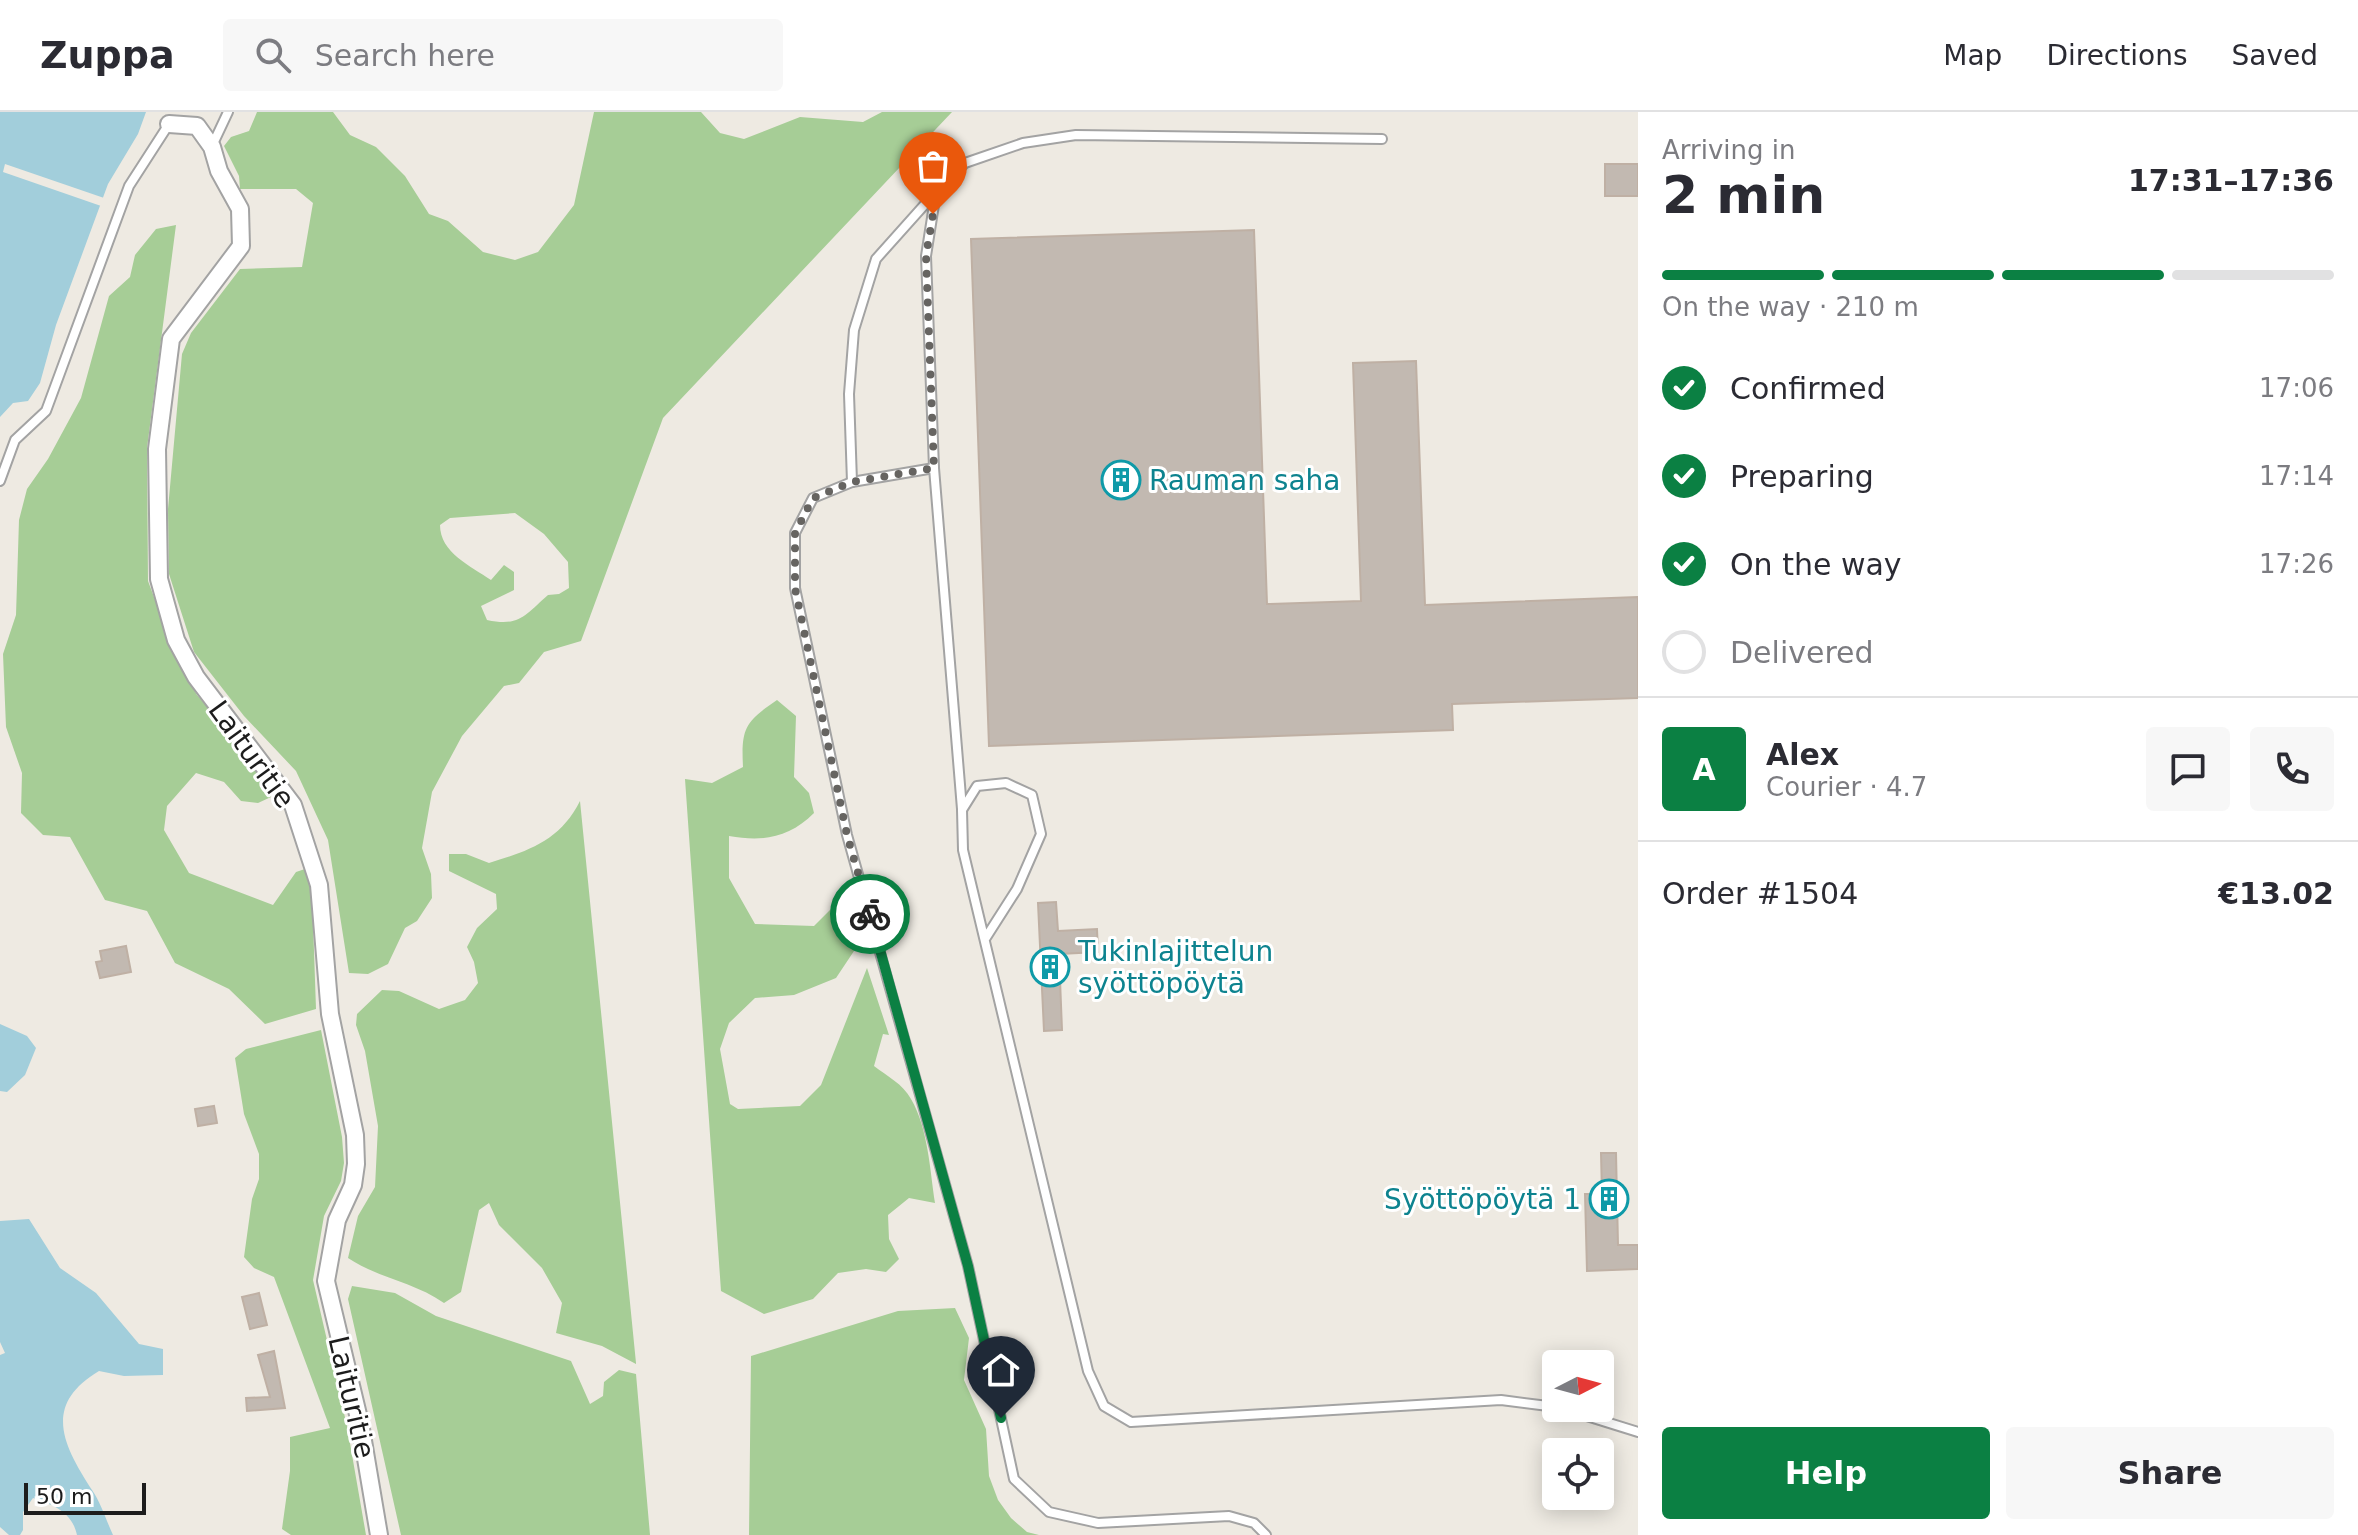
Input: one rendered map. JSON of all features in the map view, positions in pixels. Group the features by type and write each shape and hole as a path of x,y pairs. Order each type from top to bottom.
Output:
{"street":[{"path":"169,124 197,126 212,147"},
{"name":"Laituritie","path":"212,147 219,171 240,209 241,246 171,339 157,449 159,579 176,640 196,677 293,805 319,885 330,1014 355,1135 356,1164 353,1185 337,1220 326,1281 360,1423 379,1535"}],"lane":[{"path":"212,147 228,112"},
{"path":"0,481 15,440 46,411 129,186 169,124"},
{"path":"852,482 849,394 854,330 876,259 965,163 1023,143 1076,135 1382,139"},
{"path":"936,192 926,256 934,468 963,850 1088,1371 1104,1406 1131,1422 1501,1400 1542,1405"},
{"path":"934,468 852,482 813,498 795,533 795,588 847,835 968,1266 1014,1479 1049,1512 1061,1515 1098,1523 1229,1516 1254,1523 1266,1535"},
{"path":"962,810 977,786 1006,783 1032,795 1041,834 1017,889 985,939"},
{"path":"1606,1422 1638,1432"}],"green space":[{"path":"257,112 333,112 350,135 376,147 405,176 429,214 448,221 483,252 515,260 538,252 574,205 594,112 701,112 720,133 744,139 800,117 863,122 882,112 952,112 663,418 581,641 544,652 519,683 504,686 462,736 432,792 422,848 431,874 432,898 417,921 405,928 388,964 368,974 349,973 328,840 296,771 244,716 194,652 169,574 168,509 182,354 191,333 240,269 302,267 313,203 296,189 240,189 239,176 224,146 231,137 249,131","holes":["515,513 544,534 568,562 569,588 559,594 548,595 521,618 498,622 487,620 481,606 514,590 514,572 504,565 491,580 451,551 441,535 440,525 450,518"]},
{"path":"176,225 147,448 148,581 179,664 197,695 237,740 271,797 258,803 241,801 224,782 196,773 167,806 164,830 189,873 273,905 296,872 305,869 312,893 316,1009 265,1024 229,989 175,963 147,911 105,900 70,837 43,835 21,813 22,773 6,727 3,654 16,615 19,520 27,489 48,459 81,398 109,296 130,277 135,255 156,229"},
{"path":"777,700 796,716 794,777 809,793 814,813 795,828 775,836 729,836 729,878 755,924 814,926 835,905 848,914 854,951 836,978 794,995 755,998 729,1023 720,1049 730,1104 738,1109 800,1106 821,1085 867,968 889,1035 883,1034 874,1066 904,1089 917,1110 928,1150 935,1203 909,1198 888,1215 889,1239 899,1259 886,1272 866,1269 838,1273 813,1299 764,1314 721,1291 685,779 712,783 743,767 747,727"},
{"path":"580,801 636,1364 602,1346 556,1333 562,1303 542,1268 499,1225 489,1203 479,1210 461,1292 444,1303 348,1258 358,1216 375,1187 378,1126 365,1051 356,1025 357,1014 382,990 399,991 439,1009 465,1000 478,983 467,947 477,928 497,909 496,894 449,871 449,854 466,854 489,863 517,854 553,835 572,815"},
{"path":"321,1030 342,1137 344,1163 341,1181 324,1216 313,1280 347,1426 366,1535 291,1535 282,1529 290,1471 290,1437 330,1428 274,1277 254,1268 244,1257 252,1199 259,1179 259,1154 244,1114 235,1058 246,1049"},
{"path":"352,1286 395,1293 436,1316 571,1361 590,1404 603,1396 604,1382 619,1370 636,1374 650,1535 401,1535 348,1299"},
{"path":"955,1308 969,1338 964,1380 986,1429 989,1476 998,1500 1011,1518 1027,1532 1039,1535 749,1535 751,1356 898,1311"}],"water":[{"path":"0,112 146,112 138,134 108,184 56,325 40,383 28,401 13,403 0,417"},
{"path":"0,1024 27,1036 36,1048 25,1075 7,1092 0,1091"},
{"path":"29,1219 60,1268 96,1293 139,1344 163,1349 163,1375 124,1376 99,1371 81,1384 64,1412 66,1442 113,1535 77,1535 66,1515 33,1498 23,1512 20,1535 9,1535 0,1527 0,1355 5,1353 0,1342 0,1221"}],"pier":[{"path":"5,164 107,199 104,207 3,172"}],"building":[{"path":"1605,164 1638,164 1638,196 1605,196"},
{"name":"Rauman saha","path":"1254,230 1267,604 1361,601 1353,363 1416,361 1425,605 1638,597 1638,698 1452,704 1453,730 989,746 971,239"},
{"name":"Tukinlajittelun syöttöpöytä","path":"1056,902 1058,931 1097,929 1098,952 1059,954 1062,1030 1044,1031 1038,903"},
{"path":"126,946 131,972 100,978 96,962 102,961 100,951"},
{"path":"214,1106 217,1123 198,1126 195,1109"},
{"path":"1601,1153 1616,1153 1618,1245 1638,1245 1638,1269 1587,1271 1585,1194 1602,1194"},
{"path":"259,1293 267,1325 250,1329 242,1297"},
{"path":"274,1351 285,1408 247,1411 246,1398 270,1397 258,1355"}],"way so far":[{"path":"870,914 847,835 795,588 795,533 813,498 852,482 934,468 926,256 933,214"}],"place":[{"name":"Rauman saha","path":"1121,480"},
{"name":"Tukinlajittelun syöttöpöytä","path":"1050,967"},
{"name":"Syöttöpöytä 1","path":"1609,1199"}],"route":[{"path":"870,914 968,1266 1001,1418"}]}
